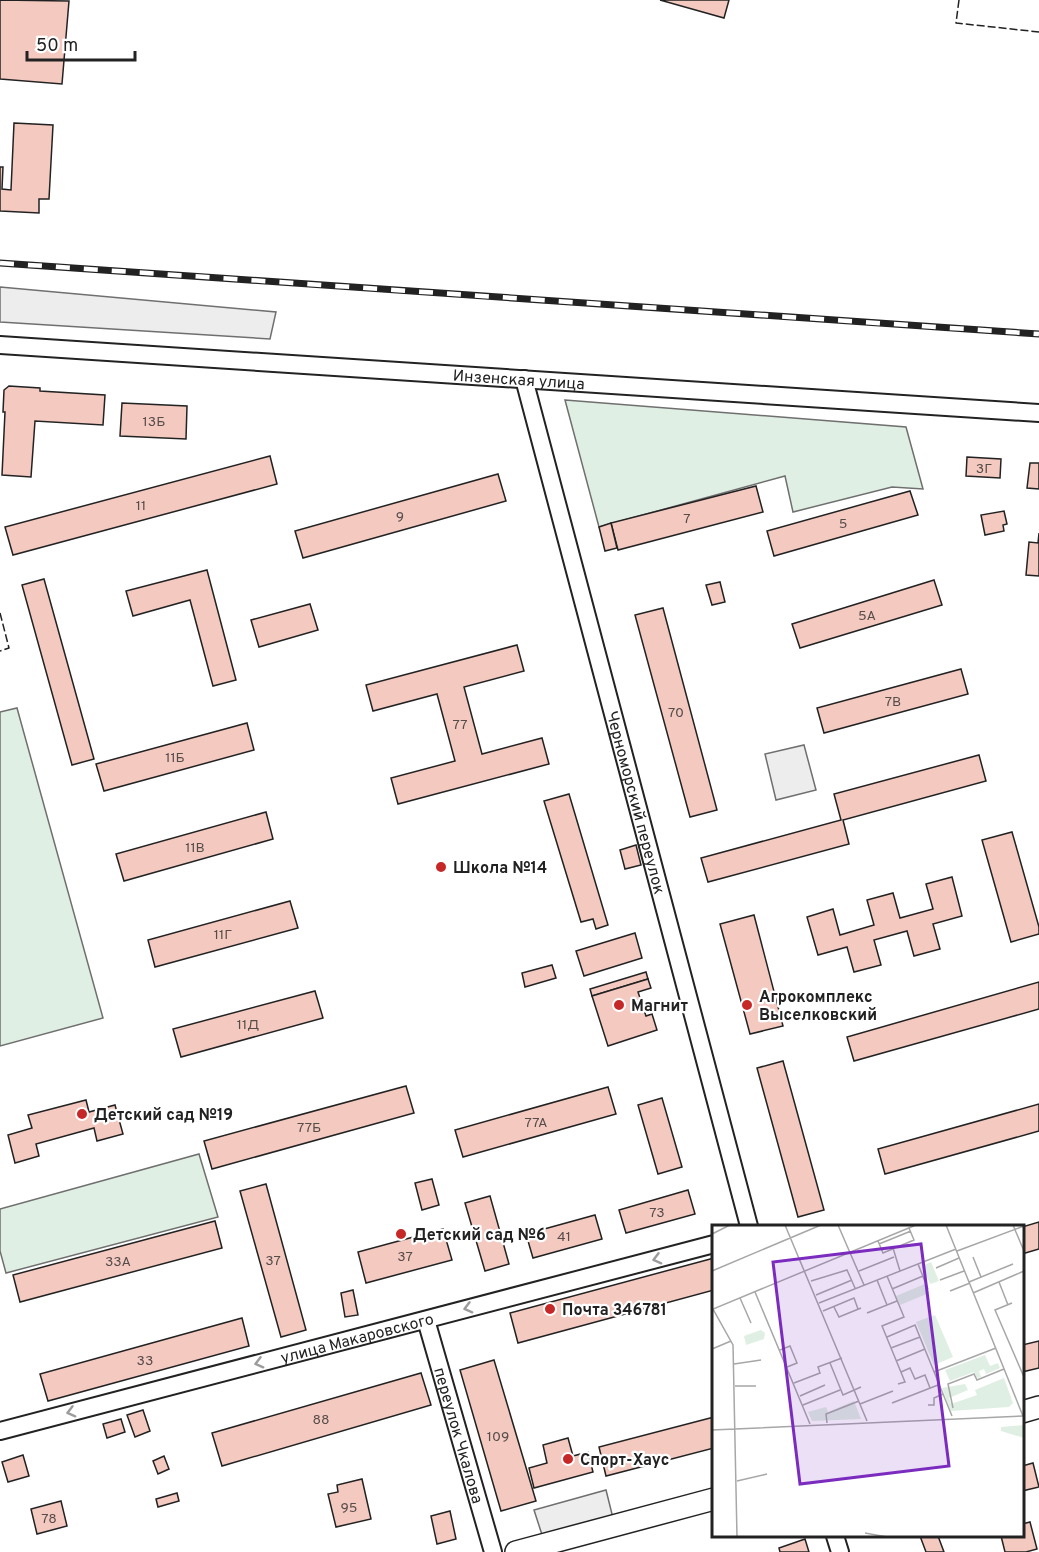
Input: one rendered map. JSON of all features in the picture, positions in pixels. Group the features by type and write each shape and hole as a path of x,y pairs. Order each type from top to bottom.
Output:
{"main road":[{"path":"1024,1412 1039,1407"},
{"path":"516,1552 712,1500"}],"street":[{"name":"Инзенская улица","path":"0,345 1039,413"},
{"name":"Черноморский переулок","path":"524,379 748,1225"},
{"name":"улица Макаровского","path":"0,1431 712,1245"},
{"name":"переулок Чкалова","path":"426,1320 493,1552"},
{"path":"835,1537 840,1552"}],"green space":[{"path":"565,400 906,427 923,489 892,487 793,512 785,476 599,527"},
{"path":"17,708 103,1018 0,1046 0,712"},
{"path":"199,1154 218,1217 6,1273 0,1251 0,1209"}],"shaded area":[{"path":"0,287 276,312 270,339 0,322"},
{"path":"804,745 816,790 776,800 765,754"},
{"path":"606,1490 615,1526 545,1544 534,1510"}],"building":[{"path":"0,0 69,1 62,84 0,79"},
{"path":"660,0 729,0 724,18"},
{"path":"14,123 53,125 49,199 39,199 39,213 0,211 0,167 3,167 2,189 11,190"},
{"path":"9,386 40,388 40,391 105,395 103,425 35,421 31,477 2,475 4,390"},
{"path":"122,403 187,406 186,439 120,436"},
{"path":"270,456 277,484 13,555 5,527"},
{"path":"967,457 1001,459 1000,478 966,476"},
{"path":"1030,463 1039,463 1039,489 1027,488"},
{"path":"498,474 506,501 303,558 295,531"},
{"path":"756,486 763,512 618,550 611,523"},
{"path":"910,491 918,515 774,556 767,531"},
{"path":"1004,511 1007,524 1003,525 1004,531 985,535 981,515"},
{"path":"611,523 617,548 605,551 599,527"},
{"path":"1039,533 1039,576 1026,575 1029,542 1038,543"},
{"path":"207,570 236,680 213,686 190,600 133,616 126,591"},
{"path":"44,579 94,759 72,765 22,585"},
{"path":"934,580 942,605 800,648 792,624"},
{"path":"720,582 725,602 712,605 706,585"},
{"path":"310,604 318,630 259,647 251,620"},
{"path":"663,608 717,810 690,817 635,615"},
{"path":"517,645 524,671 464,687 482,754 542,738 549,764 398,804 391,778 455,761 437,694 373,711 366,685"},
{"path":"961,669 968,694 824,733 817,708"},
{"path":"247,723 254,750 104,791 96,764"},
{"path":"979,755 986,781 843,820 849,844 708,882 701,858 841,820 834,794"},
{"path":"569,794 608,925 596,929 593,919 581,922 544,801"},
{"path":"266,812 273,839 124,881 116,854"},
{"path":"1012,832 1039,934 1011,942 982,840"},
{"path":"636,845 641,865 625,869 620,850"},
{"path":"952,877 962,916 933,924 940,949 914,956 907,931 874,940 881,965 854,972 847,947 818,955 807,917 833,909 840,935 874,925 867,900 893,893 900,918 933,909 926,884"},
{"path":"290,901 298,928 155,967 148,940"},
{"path":"754,915 783,1026 750,1034 720,924"},
{"path":"635,933 642,958 584,976 576,951"},
{"path":"552,965 556,978 525,987 522,973"},
{"path":"646,972 648,979 592,996 590,989"},
{"name":"Магнит","path":"648,979 651,988 638,992 646,1016 652,1014 657,1030 608,1046 592,996"},
{"path":"1039,982 1039,1009 854,1061 847,1037"},
{"path":"315,991 323,1018 181,1057 173,1029"},
{"path":"783,1061 824,1210 798,1217 757,1068"},
{"path":"406,1086 414,1113 212,1169 204,1141"},
{"path":"608,1087 616,1114 463,1157 455,1130"},
{"path":"662,1098 682,1167 658,1174 638,1105"},
{"path":"86,1100 89,1112 115,1105 123,1134 97,1141 94,1128 36,1144 39,1156 15,1163 8,1135 32,1128 28,1115"},
{"path":"1039,1104 1039,1131 885,1174 878,1149"},
{"path":"432,1179 439,1205 422,1210 415,1183"},
{"path":"266,1184 306,1330 281,1337 240,1191"},
{"path":"688,1190 695,1214 626,1233 619,1210"},
{"path":"490,1196 509,1264 485,1271 465,1203"},
{"path":"595,1215 602,1239 533,1258 526,1234"},
{"path":"215,1221 222,1248 20,1302 13,1275"},
{"path":"1039,1222 1039,1249 1024,1253 1024,1226"},
{"path":"443,1229 452,1260 366,1283 358,1252"},
{"path":"712,1259 712,1291 518,1343 510,1313"},
{"path":"353,1290 358,1315 345,1317 341,1293"},
{"path":"242,1318 249,1346 48,1401 40,1374"},
{"path":"1039,1341 1039,1368 1024,1372 1024,1345"},
{"path":"494,1360 536,1501 501,1511 460,1370"},
{"path":"421,1373 431,1405 222,1466 212,1433"},
{"path":"143,1410 150,1431 135,1437 127,1415"},
{"path":"712,1418 712,1449 606,1476 599,1447"},
{"path":"121,1419 125,1432 107,1438 103,1424"},
{"name":"Спорт-Хаус","path":"568,1438 573,1456 588,1452 593,1472 534,1488 529,1468 547,1463 543,1445"},
{"path":"23,1455 29,1476 8,1482 2,1462"},
{"path":"164,1456 169,1469 158,1474 153,1461"},
{"path":"1033,1463 1039,1487 1024,1491 1024,1465"},
{"path":"362,1479 371,1519 336,1527 328,1494 338,1492 337,1485"},
{"path":"177,1493 179,1501 158,1507 156,1499"},
{"path":"61,1501 67,1526 37,1534 31,1509"},
{"path":"450,1511 456,1539 437,1544 431,1516"},
{"path":"1030,1522 1037,1549 1026,1552 1005,1552 1001,1537 1024,1537 1024,1524"},
{"path":"920,1537 938,1537 944,1552 926,1552"},
{"path":"805,1539 809,1552 780,1552 779,1548"}],"railway":[{"path":"0,263 1039,334"}],"fence":[{"path":"959,0 956,23 1039,32"},
{"path":"0,613 9,648 0,651"}],"place":[{"name":"Школа №14","path":"441,867"},
{"name":"Магнит","path":"619,1005"},
{"name":"Агрокомплекс Выселковский","path":"747,1005"},
{"name":"Детский сад №19","path":"82,1114"},
{"name":"Детский сад №6","path":"401,1234"},
{"name":"Почта 346781","path":"550,1309"},
{"name":"Спорт-Хаус","path":"568,1459"}]}
